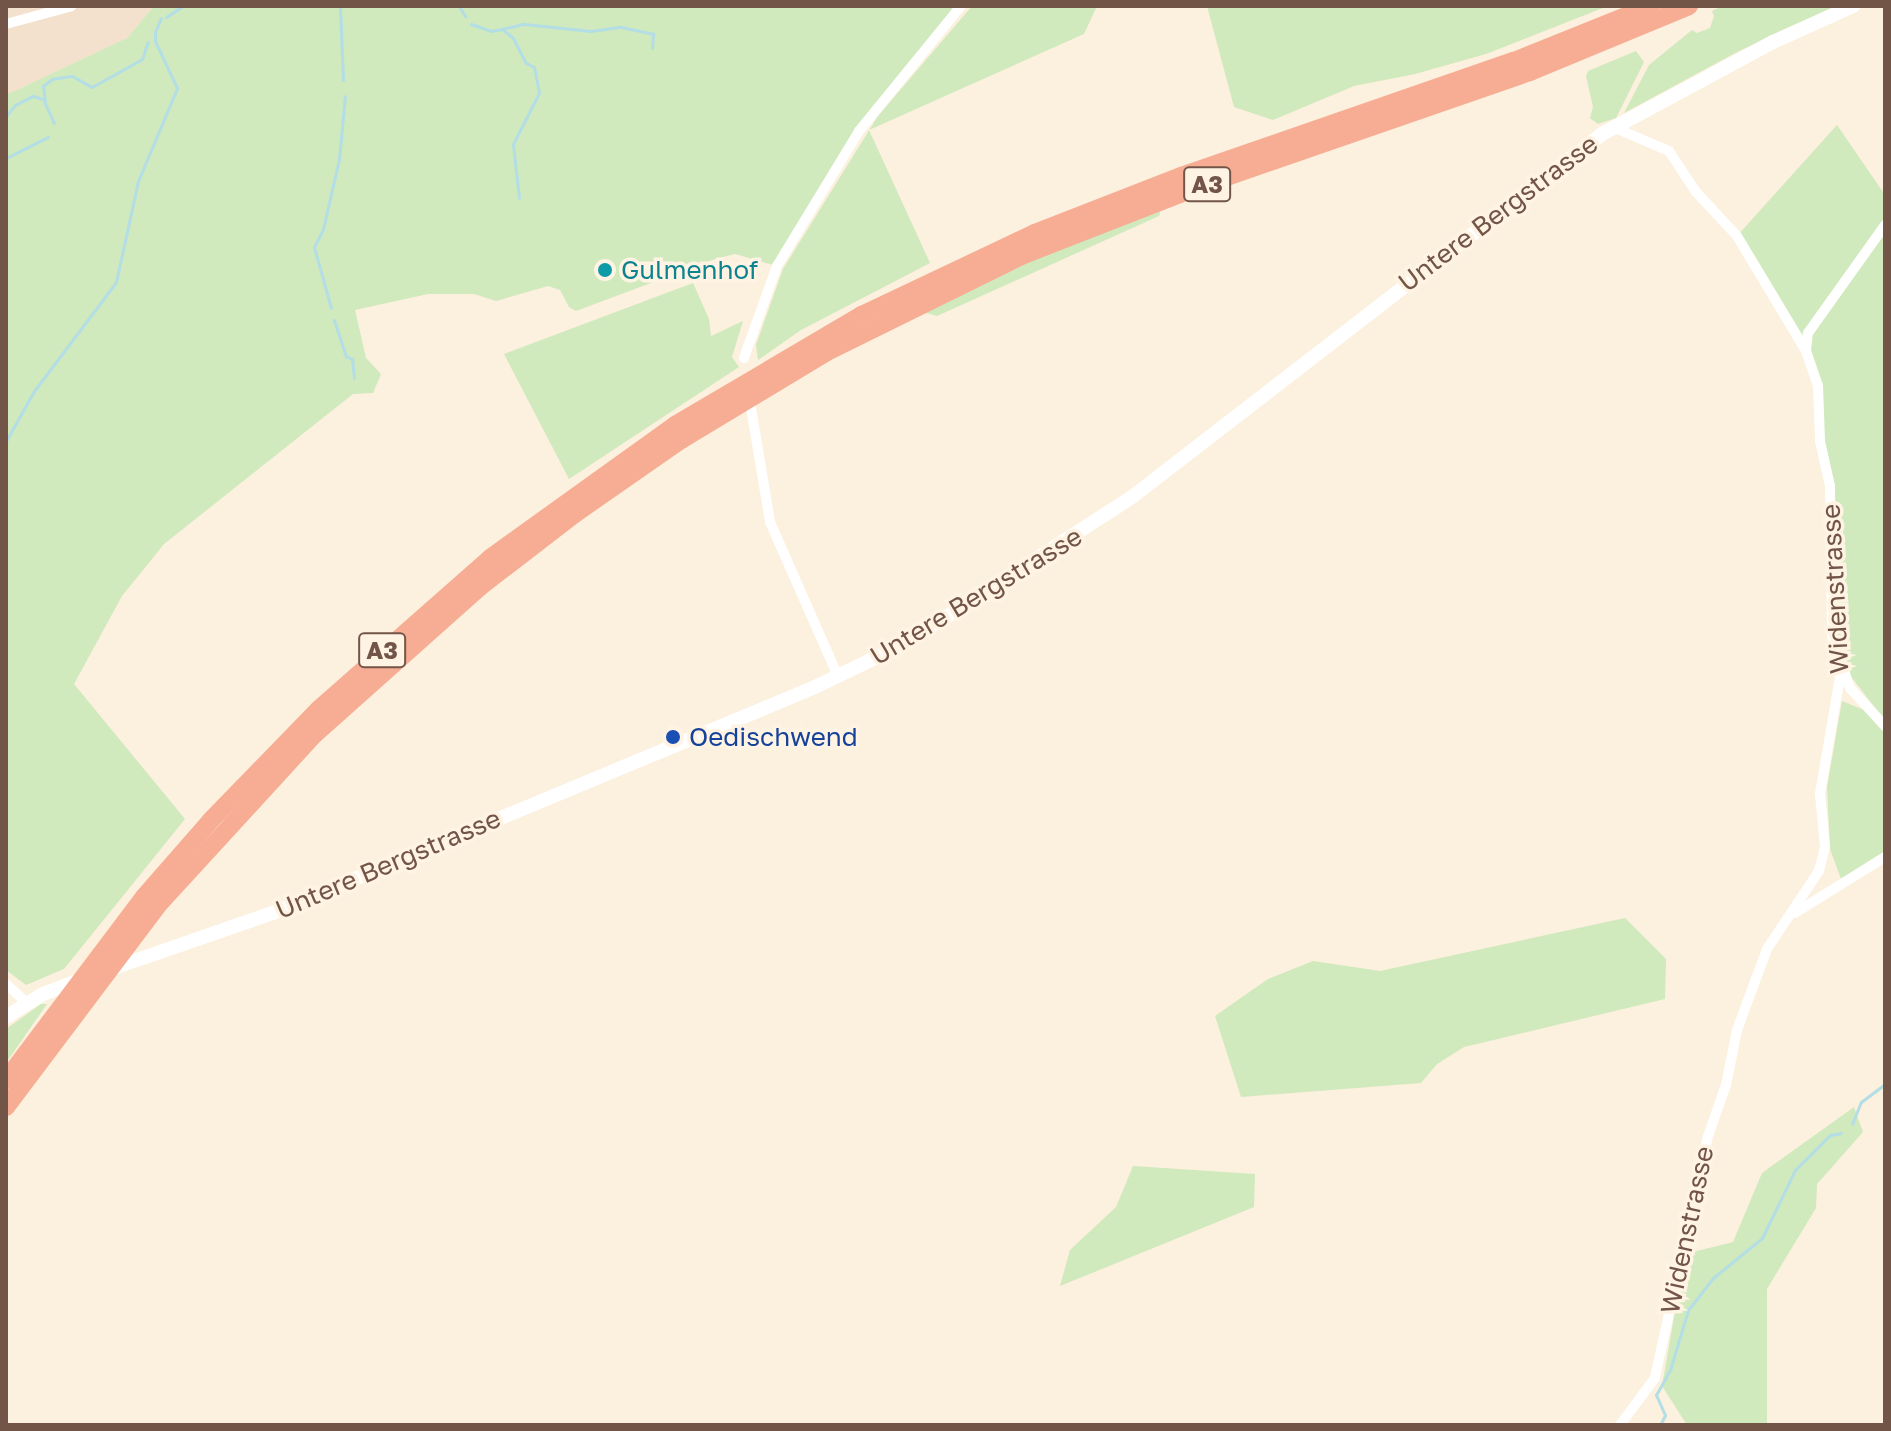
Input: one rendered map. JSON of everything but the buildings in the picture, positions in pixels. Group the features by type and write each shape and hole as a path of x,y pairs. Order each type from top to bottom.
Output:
{"highway":[{"name":"A3","path":"6,1107 93,973 212,819 371,660 468,576 554,509 728,391 874,309 1063,221 1220,162 1462,80 1651,6"},
{"name":"A3","path":"6,1080 70,991 115,958 255,796 410,646 576,513 756,393 916,305 1076,233 1195,188 1479,91 1689,6"}],"main road":[{"name":"Untere Bergstrasse","path":"6,1017 63,985 273,913 838,676 935,626 1095,524 1613,127 1773,42 1853,6"}],"street":[{"path":"6,24 72,6"},
{"path":"744,358 777,266 859,131 961,6"},
{"name":"Widenstrasse","path":"1613,127 1669,151 1696,192 1737,236 1806,351 1818,386 1820,441 1830,486 1832,636 1842,665 1820,794 1825,847 1819,871 1767,949 1737,1030 1726,1085 1708,1136 1655,1378 1620,1425"},
{"path":"1806,351 1808,333 1885,225"},
{"path":"751,408 770,522 838,676"},
{"path":"1842,665 1850,688 1885,726"},
{"path":"1790,917 1885,857"},
{"path":"6,984 27,1003"}],"shaded area":[{"path":"6,6 154,6 127,38 6,95"}],"green space":[{"path":"154,6 961,6 859,131 777,266 735,254 576,311 569,307 560,290 548,286 496,301 474,294 428,294 355,310 366,358 381,374 373,393 353,394 164,544 122,596 74,684 185,819 64,969 26,985 6,970 6,95 127,38"},
{"path":"972,6 1097,6 1084,34 869,130"},
{"path":"1207,6 1608,6 1486,54 1415,74 1354,86 1273,120 1234,107"},
{"path":"1723,6 1836,6 1737,52 1624,113 1649,65 1692,30 1697,33 1710,28 1714,16 1712,11"},
{"path":"1636,51 1644,62 1616,118 1598,124 1590,118 1593,107 1586,76 1588,71"},
{"path":"1837,125 1885,195 1885,851 1841,879 1830,849 1827,787 1842,701 1883,718 1842,665 1832,636 1831,511 1818,386 1806,351 1737,236"},
{"path":"869,130 930,263 801,330 758,360 756,345 783,269"},
{"path":"1161,209 1159,216 937,316 923,312 1033,260"},
{"path":"693,283 709,319 711,336 743,321 732,357 739,367 569,479 504,354"},
{"path":"1625,918 1666,959 1665,999 1464,1047 1437,1064 1421,1083 1241,1097 1215,1016 1268,979 1313,961 1380,971"},
{"path":"41,1004 47,1004 6,1063 6,1029"},
{"path":"1854,1107 1863,1132 1817,1184 1816,1208 1767,1289 1767,1425 1687,1425 1662,1386 1685,1254 1733,1242 1762,1173"},
{"path":"1133,1166 1255,1174 1254,1207 1060,1286 1070,1250 1116,1207"}],"waterway":[{"path":"166,17 183,6"},
{"path":"340,6 343,80"},
{"path":"459,6 465,16"},
{"path":"6,441 34,391 116,282 138,181 177,88 155,41 161,18"},
{"path":"471,24 491,31 502,29 513,38 526,63 534,67 539,93 513,144 519,198"},
{"path":"502,29 524,24 591,31 621,27 653,34 652,48"},
{"path":"54,123 45,104 43,86 52,79 72,76 92,87 142,59 148,42"},
{"path":"6,116 15,105 33,96 43,99"},
{"path":"331,308 314,247 323,229 339,159 345,96"},
{"path":"6,158 48,137"},
{"path":"334,320 346,356 352,359 354,378"},
{"path":"1852,1124 1861,1102 1885,1084"},
{"path":"1660,1425 1665,1415 1656,1395 1670,1370 1688,1310 1713,1278 1762,1238 1795,1170 1830,1135 1841,1133"}],"place":[{"name":"Gulmenhof","path":"605,270"},
{"name":"Oedischwend","path":"673,737"}]}
